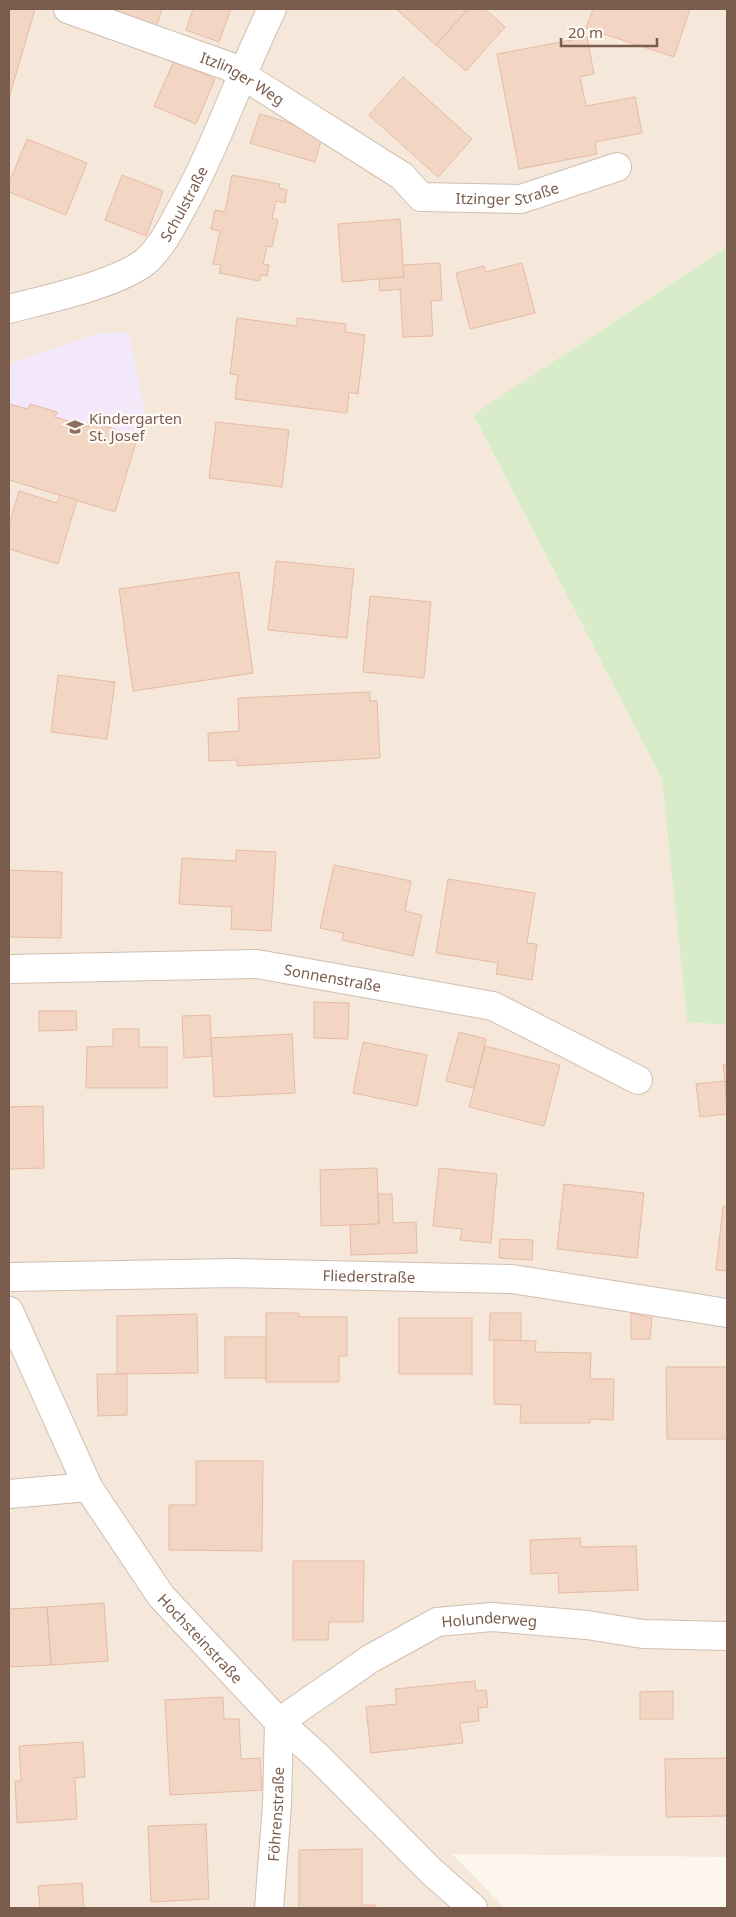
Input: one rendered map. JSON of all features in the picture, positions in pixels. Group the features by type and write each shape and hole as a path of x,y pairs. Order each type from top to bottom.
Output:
{"street":[{"name":"Itzlinger Weg","path":"68,9 228,66 402,176"},
{"name":"Schulstraße","path":"9,309 90,287 144,262 162,243 197,182 272,9"},
{"name":"Itzinger Straße","path":"402,176 420,197 521,199 617,167"},
{"name":"Sonnenstraße","path":"9,970 258,964 493,1006 638,1080"},
{"name":"Fliederstraße","path":"9,1277 234,1273 512,1279 727,1313"},
{"name":"Hochsteinstraße","path":"9,1310 88,1488 161,1596 279,1722 318,1757 432,1872 473,1908"},
{"path":"9,1494 88,1488"},
{"name":"Holunderweg","path":"279,1722 370,1659 437,1622 492,1617 587,1625 643,1634 727,1636"},
{"name":"Föhrenstraße","path":"269,1908 277,1805 279,1722"}],"shaded area":[{"path":"9,9 727,9 727,247 473,416 662,779 687,1022 727,1025 727,1857 452,1854 505,1908 9,1908"},
{"name":"Kindergarten St. Josef","path":"129,332 145,413 115,512 9,480 9,364 98,333"}],"green space":[{"path":"727,247 727,1025 687,1022 662,779 473,415"}],"building":[{"path":"9,9 35,9 9,98"},
{"path":"105,9 162,9 156,27"},
{"path":"193,9 231,9 219,42 186,30"},
{"path":"396,9 468,9 436,45"},
{"path":"468,9 485,9 505,27 466,71 436,45"},
{"path":"593,9 690,9 674,57 586,28"},
{"path":"587,37 594,74 580,77 586,106 635,97 642,133 595,142 597,154 519,169 497,54"},
{"path":"174,61 215,79 196,124 154,106"},
{"path":"403,77 472,139 438,177 369,115"},
{"path":"260,114 323,133 315,162 250,143"},
{"path":"27,139 87,163 66,215 9,192 9,183"},
{"path":"122,175 163,191 146,236 105,220"},
{"path":"232,175 280,184 279,188 287,190 285,203 276,201 272,218 278,220 272,247 267,246 263,264 269,265 267,276 261,275 259,281 219,273 221,265 213,264 220,231 211,229 215,210 225,212"},
{"path":"400,219 404,277 342,282 338,224"},
{"path":"440,263 442,300 431,301 433,336 403,337 400,289 380,291 379,279 404,277 403,265"},
{"path":"522,263 535,313 470,329 456,273 484,266 486,272"},
{"path":"237,318 297,326 297,318 346,324 345,332 365,335 358,394 349,392 347,413 235,399 238,375 230,374"},
{"path":"9,404 28,409 30,404 57,412 55,417 88,427 89,422 115,429 113,435 136,442 115,512 9,480"},
{"path":"216,422 289,430 282,487 209,478"},
{"path":"19,491 57,503 60,495 77,500 58,564 9,549 9,525"},
{"path":"276,561 354,569 347,638 268,630"},
{"path":"239,572 253,673 133,691 119,589"},
{"path":"370,596 431,602 424,678 363,672"},
{"path":"58,675 115,682 107,739 51,732"},
{"path":"370,692 370,701 377,701 380,758 237,766 237,760 209,761 208,733 239,731 238,698"},
{"path":"236,850 276,852 271,931 231,929 232,907 179,904 182,858 236,861"},
{"path":"334,865 411,881 405,911 422,915 413,956 342,940 344,933 320,928"},
{"path":"9,870 62,872 61,938 9,937"},
{"path":"448,879 535,893 527,943 537,944 532,980 496,974 498,963 436,953"},
{"path":"314,1002 349,1003 348,1039 314,1038"},
{"path":"39,1011 76,1011 77,1030 39,1031"},
{"path":"210,1015 212,1056 184,1058 182,1016"},
{"path":"113,1029 139,1029 139,1047 167,1047 167,1088 86,1088 87,1047 113,1046"},
{"path":"459,1032 486,1039 474,1088 446,1081"},
{"path":"292,1034 295,1093 214,1097 211,1038"},
{"path":"363,1042 427,1055 417,1106 353,1093"},
{"path":"485,1046 560,1065 544,1126 469,1107"},
{"path":"727,1064 727,1099 723,1065"},
{"path":"725,1081 727,1114 700,1117 696,1084"},
{"path":"43,1106 44,1168 9,1169 9,1107"},
{"path":"377,1168 379,1224 321,1226 320,1170"},
{"path":"439,1168 497,1174 491,1243 460,1240 462,1229 433,1226"},
{"path":"564,1184 644,1193 637,1258 557,1249"},
{"path":"378,1194 392,1194 393,1223 416,1222 417,1253 351,1255 350,1225 379,1224"},
{"path":"723,1206 727,1207 727,1271 716,1270"},
{"path":"500,1239 533,1240 532,1260 499,1258"},
{"path":"266,1313 299,1313 299,1317 347,1317 347,1356 339,1356 339,1382 266,1382"},
{"path":"490,1313 521,1313 521,1341 489,1340"},
{"path":"631,1313 652,1318 650,1339 631,1339"},
{"path":"197,1314 198,1373 117,1374 117,1316"},
{"path":"399,1318 472,1318 472,1374 399,1374"},
{"path":"225,1337 266,1337 266,1378 225,1378"},
{"path":"494,1340 536,1341 535,1352 591,1353 590,1379 614,1379 613,1420 590,1419 590,1423 520,1423 521,1405 494,1404"},
{"path":"666,1367 727,1367 727,1439 667,1439"},
{"path":"97,1374 127,1374 127,1415 98,1416"},
{"path":"196,1461 263,1461 262,1551 169,1550 169,1505 196,1505"},
{"path":"580,1538 581,1547 636,1546 638,1590 559,1593 558,1573 531,1574 530,1540"},
{"path":"293,1561 364,1561 363,1622 329,1622 328,1640 293,1640"},
{"path":"104,1603 108,1661 51,1665 47,1607"},
{"path":"47,1607 51,1665 9,1667 9,1609"},
{"path":"475,1681 476,1691 486,1690 488,1707 478,1708 479,1721 460,1723 463,1743 371,1753 366,1707 397,1704 395,1689"},
{"path":"673,1691 673,1719 640,1719 640,1692"},
{"path":"223,1697 224,1719 239,1719 241,1759 260,1758 262,1790 170,1795 165,1700"},
{"path":"83,1742 85,1777 75,1778 77,1819 17,1823 15,1781 21,1781 19,1746"},
{"path":"727,1758 727,1816 666,1817 665,1759"},
{"path":"206,1824 209,1899 151,1902 148,1826"},
{"path":"362,1849 362,1905 376,1905 376,1908 299,1908 299,1850"},
{"path":"82,1883 84,1908 40,1908 38,1886"}],"place":[{"name":"Kindergarten St. Josef","path":"75,427"}]}
